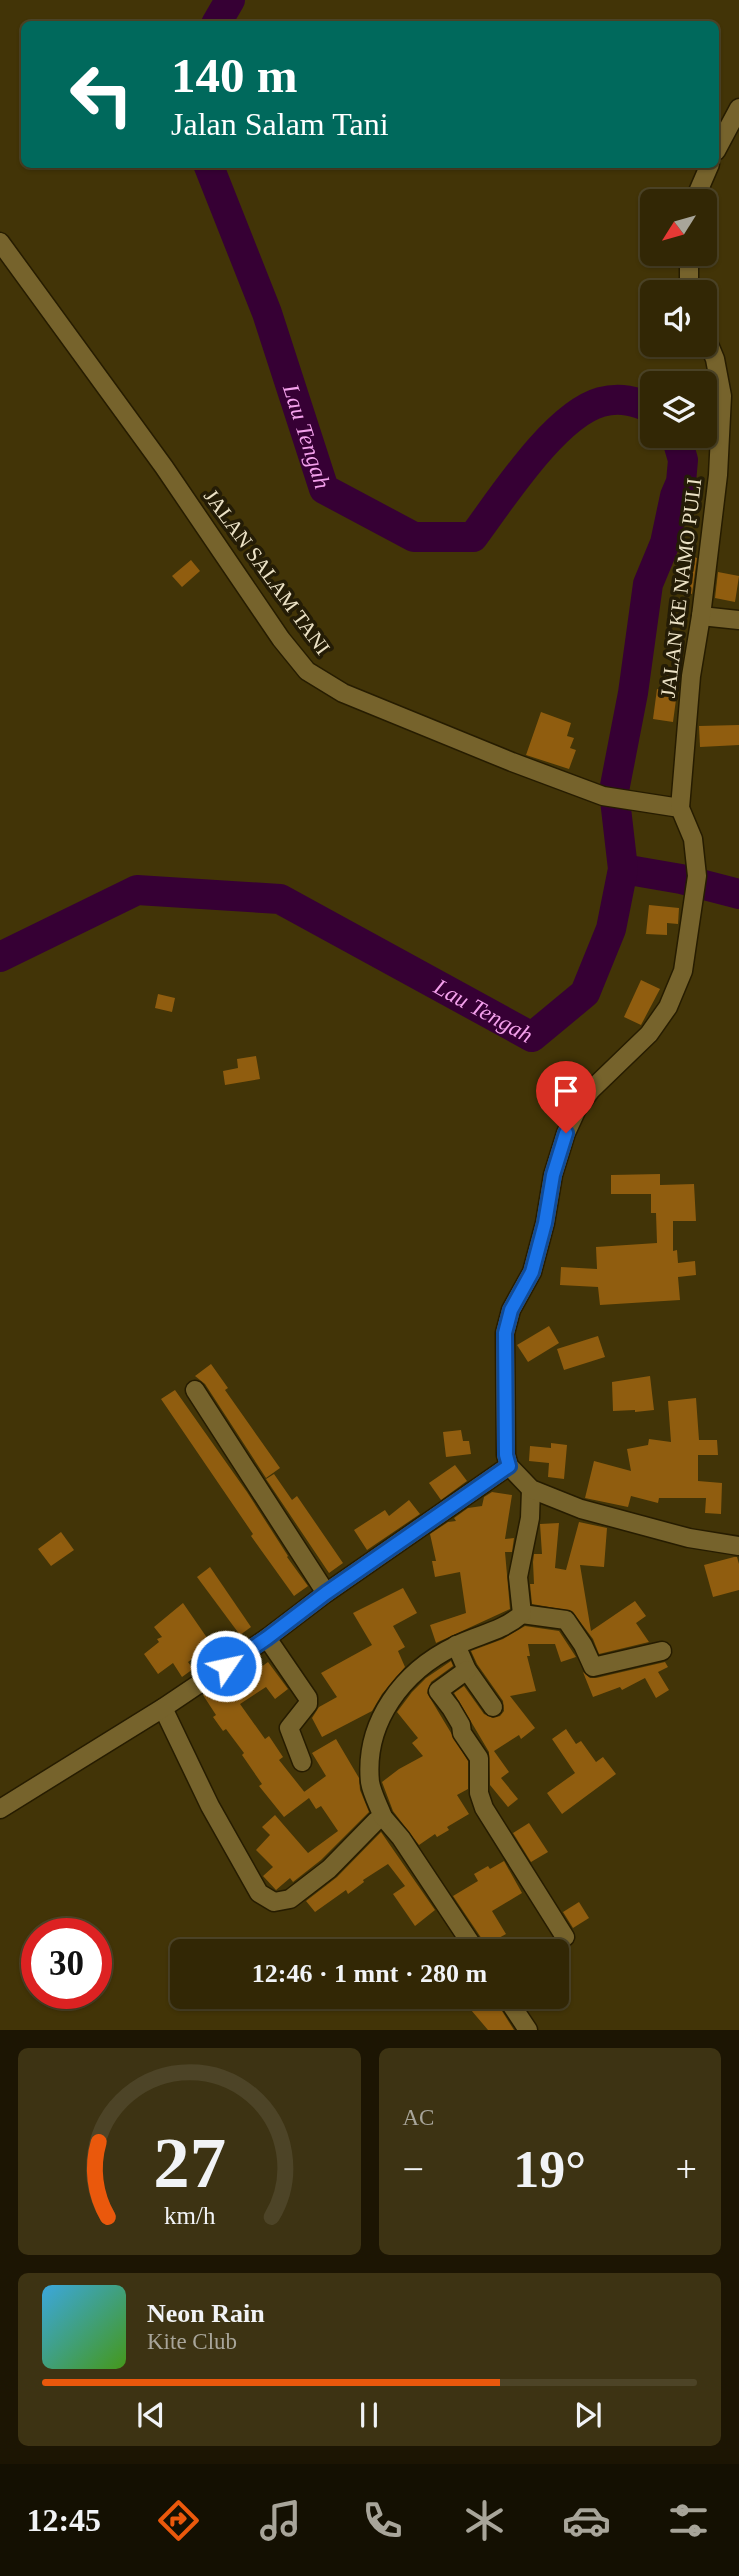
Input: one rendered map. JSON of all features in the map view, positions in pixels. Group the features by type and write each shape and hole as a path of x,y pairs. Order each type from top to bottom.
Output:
{"street":[{"path":"719,145 739,108"},
{"path":"699,189 708,168"},
{"name":"JALAN SALAM TANI","path":"0,242 164,467 281,639 307,671 343,693 603,796 680,808"},
{"name":"JALAN KE NAMO PULI","path":"680,808 691,676 719,475 722,396 714,357"},
{"path":"701,616 739,620"},
{"path":"680,808 694,839 698,876 683,971 668,1007 649,1034 592,1090 577,1109 566,1133 553,1175 545,1223 532,1272 511,1310 505,1333 506,1455 509,1466 531,1489 581,1509 689,1538 739,1546"},
{"path":"195,1390 326,1593"},
{"path":"0,1809 163,1708 267,1638 326,1593 509,1466"},
{"path":"523,1614 518,1577 530,1518 531,1489"},
{"path":"468,1939 401,1838 383,1817 370,1785 370,1759 379,1717 420,1666 456,1645 508,1627 523,1614 566,1620 583,1645 593,1667 662,1651"},
{"path":"267,1638 308,1698 308,1704 289,1728 302,1762"},
{"path":"456,1645 467,1670 493,1707"},
{"path":"467,1670 438,1691 451,1708 478,1758 479,1793 484,1808 565,1937"},
{"path":"163,1708 210,1805 259,1893 274,1902 290,1899 310,1884 383,1817"},
{"path":"514,2009 528,2030"}],"building":[{"path":"690,556 697,558 692,594 682,591"},
{"path":"191,560 200,571 182,587 172,576"},
{"path":"718,572 739,576 735,602 715,598"},
{"path":"665,675 679,677 673,722 653,719 657,689 663,690"},
{"path":"541,712 571,723 567,736 574,738 570,748 576,750 569,769 526,755"},
{"path":"739,725 739,745 700,747 699,726"},
{"path":"649,905 679,908 678,924 667,923 667,935 646,934"},
{"path":"641,980 660,989 641,1025 624,1017"},
{"path":"158,994 175,998 172,1012 155,1008"},
{"path":"256,1056 260,1079 225,1085 223,1071 238,1068 237,1059"},
{"path":"660,1174 660,1185 694,1184 696,1221 673,1221 673,1251 677,1250 678,1263 695,1261 696,1275 678,1277 680,1300 600,1305 598,1287 560,1285 561,1267 597,1269 596,1247 657,1243 656,1213 651,1213 651,1194 611,1194 611,1175"},
{"path":"549,1326 559,1343 528,1362 517,1345"},
{"path":"598,1336 605,1357 564,1370 557,1349"},
{"path":"211,1364 228,1388 225,1390 280,1468 266,1478 205,1384 195,1376"},
{"path":"650,1376 654,1410 613,1411 612,1382"},
{"path":"175,1390 247,1492 308,1586 294,1596 161,1399"},
{"path":"696,1398 699,1440 717,1440 718,1455 698,1455 698,1481 722,1483 721,1514 705,1513 706,1498 659,1498 658,1503 631,1496 628,1507 585,1498 594,1461 631,1471 627,1449 648,1445 649,1439 671,1442 668,1401"},
{"path":"461,1430 463,1441 469,1441 471,1454 446,1457 443,1432"},
{"path":"551,1443 567,1445 564,1479 548,1477 549,1463 529,1461 530,1446 551,1448"},
{"path":"455,1465 467,1481 441,1500 429,1483"},
{"path":"274,1474 292,1500 297,1496 343,1563 329,1573 266,1479"},
{"path":"492,1492 512,1495 505,1539 514,1538 512,1552 505,1552 510,1609 436,1643 430,1625 466,1613 460,1572 435,1577 432,1561 436,1561 430,1534 448,1522 456,1521 454,1518 468,1508 482,1506 484,1497"},
{"path":"409,1500 420,1514 367,1550 354,1530 385,1510 389,1516"},
{"path":"579,1522 607,1528 604,1567 580,1565 591,1631 635,1601 646,1616 636,1623 649,1642 599,1654 593,1639 572,1611 532,1604 530,1584 534,1584 534,1554 542,1554 540,1524 559,1523 555,1568 566,1570"},
{"path":"61,1532 74,1550 51,1566 38,1549"},
{"path":"737,1557 739,1564 739,1590 713,1597 704,1565"},
{"path":"210,1567 251,1627 240,1635 197,1577"},
{"path":"403,1588 417,1613 393,1626 405,1647 398,1651 405,1667 382,1694 372,1711 322,1737 312,1718 319,1707 337,1697 321,1673 372,1645 353,1613"},
{"path":"183,1603 212,1645 188,1662 193,1669 182,1677 173,1663 158,1674 144,1654 162,1637 154,1627"},
{"path":"525,1626 559,1631 576,1657 561,1662 555,1644 528,1644 530,1656 527,1656 536,1691 510,1696 535,1728 521,1739 519,1735 494,1751 509,1772 501,1778 518,1799 508,1807 490,1785 489,1752 454,1693 464,1686 484,1714 493,1718 500,1716 504,1711 503,1701 471,1651 503,1639"},
{"path":"451,1661 453,1666 431,1682 427,1693 468,1761 468,1789 457,1795 469,1814 447,1827 449,1830 437,1837 435,1834 419,1845 393,1811 382,1782 423,1756 412,1743 418,1738 397,1712 426,1678"},
{"path":"268,1662 288,1689 275,1699 266,1687 240,1704 265,1739 269,1736 283,1757 279,1760 304,1792 326,1776 312,1753 336,1739 359,1778 360,1790 369,1812 321,1860 293,1882 290,1878 276,1890 263,1876 273,1867 256,1850 270,1835 262,1827 275,1815 308,1853 338,1831 321,1806 316,1809 309,1798 284,1817 259,1786 262,1784 242,1755 244,1753 213,1717 216,1715 203,1695 243,1668 249,1676"},
{"path":"665,1662 668,1667 658,1672 669,1690 656,1698 645,1678 622,1690 620,1687 593,1697 583,1672 590,1678 596,1678"},
{"path":"566,1729 576,1744 581,1741 596,1762 603,1757 616,1774 562,1814 547,1793 575,1773 552,1739"},
{"path":"529,1823 548,1852 531,1862 513,1833"},
{"path":"381,1832 435,1910 415,1926 393,1894 405,1886 388,1864 363,1880 364,1882 348,1894 346,1890 315,1912 306,1901 337,1877"},
{"path":"504,1861 522,1893 492,1911 506,1934 497,1939 482,1939 453,1896 478,1881 474,1874 488,1866 490,1869"},
{"path":"579,1902 589,1918 573,1928 563,1912"},
{"path":"470,2009 501,2009 514,2030 488,2030"}],"waterway":[{"name":"Lau Tengah","path":"218,21 230,0"},
{"name":"Lau Tengah","path":"210,168 267,313 324,489 414,537 473,537 531,460 566,423 583,410 601,402 621,400 640,404"},
{"name":"Lau Tengah","path":"0,957 137,890 280,899 532,1037 585,993 611,929 623,869 614,791 633,693 648,584 665,543 675,496 681,482 683,460 680,448"},
{"path":"623,869 681,879 739,894"}],"route":[{"path":"226,1666 509,1466 506,1455 505,1333 511,1310 532,1272 545,1223 553,1175 566,1133"}]}
